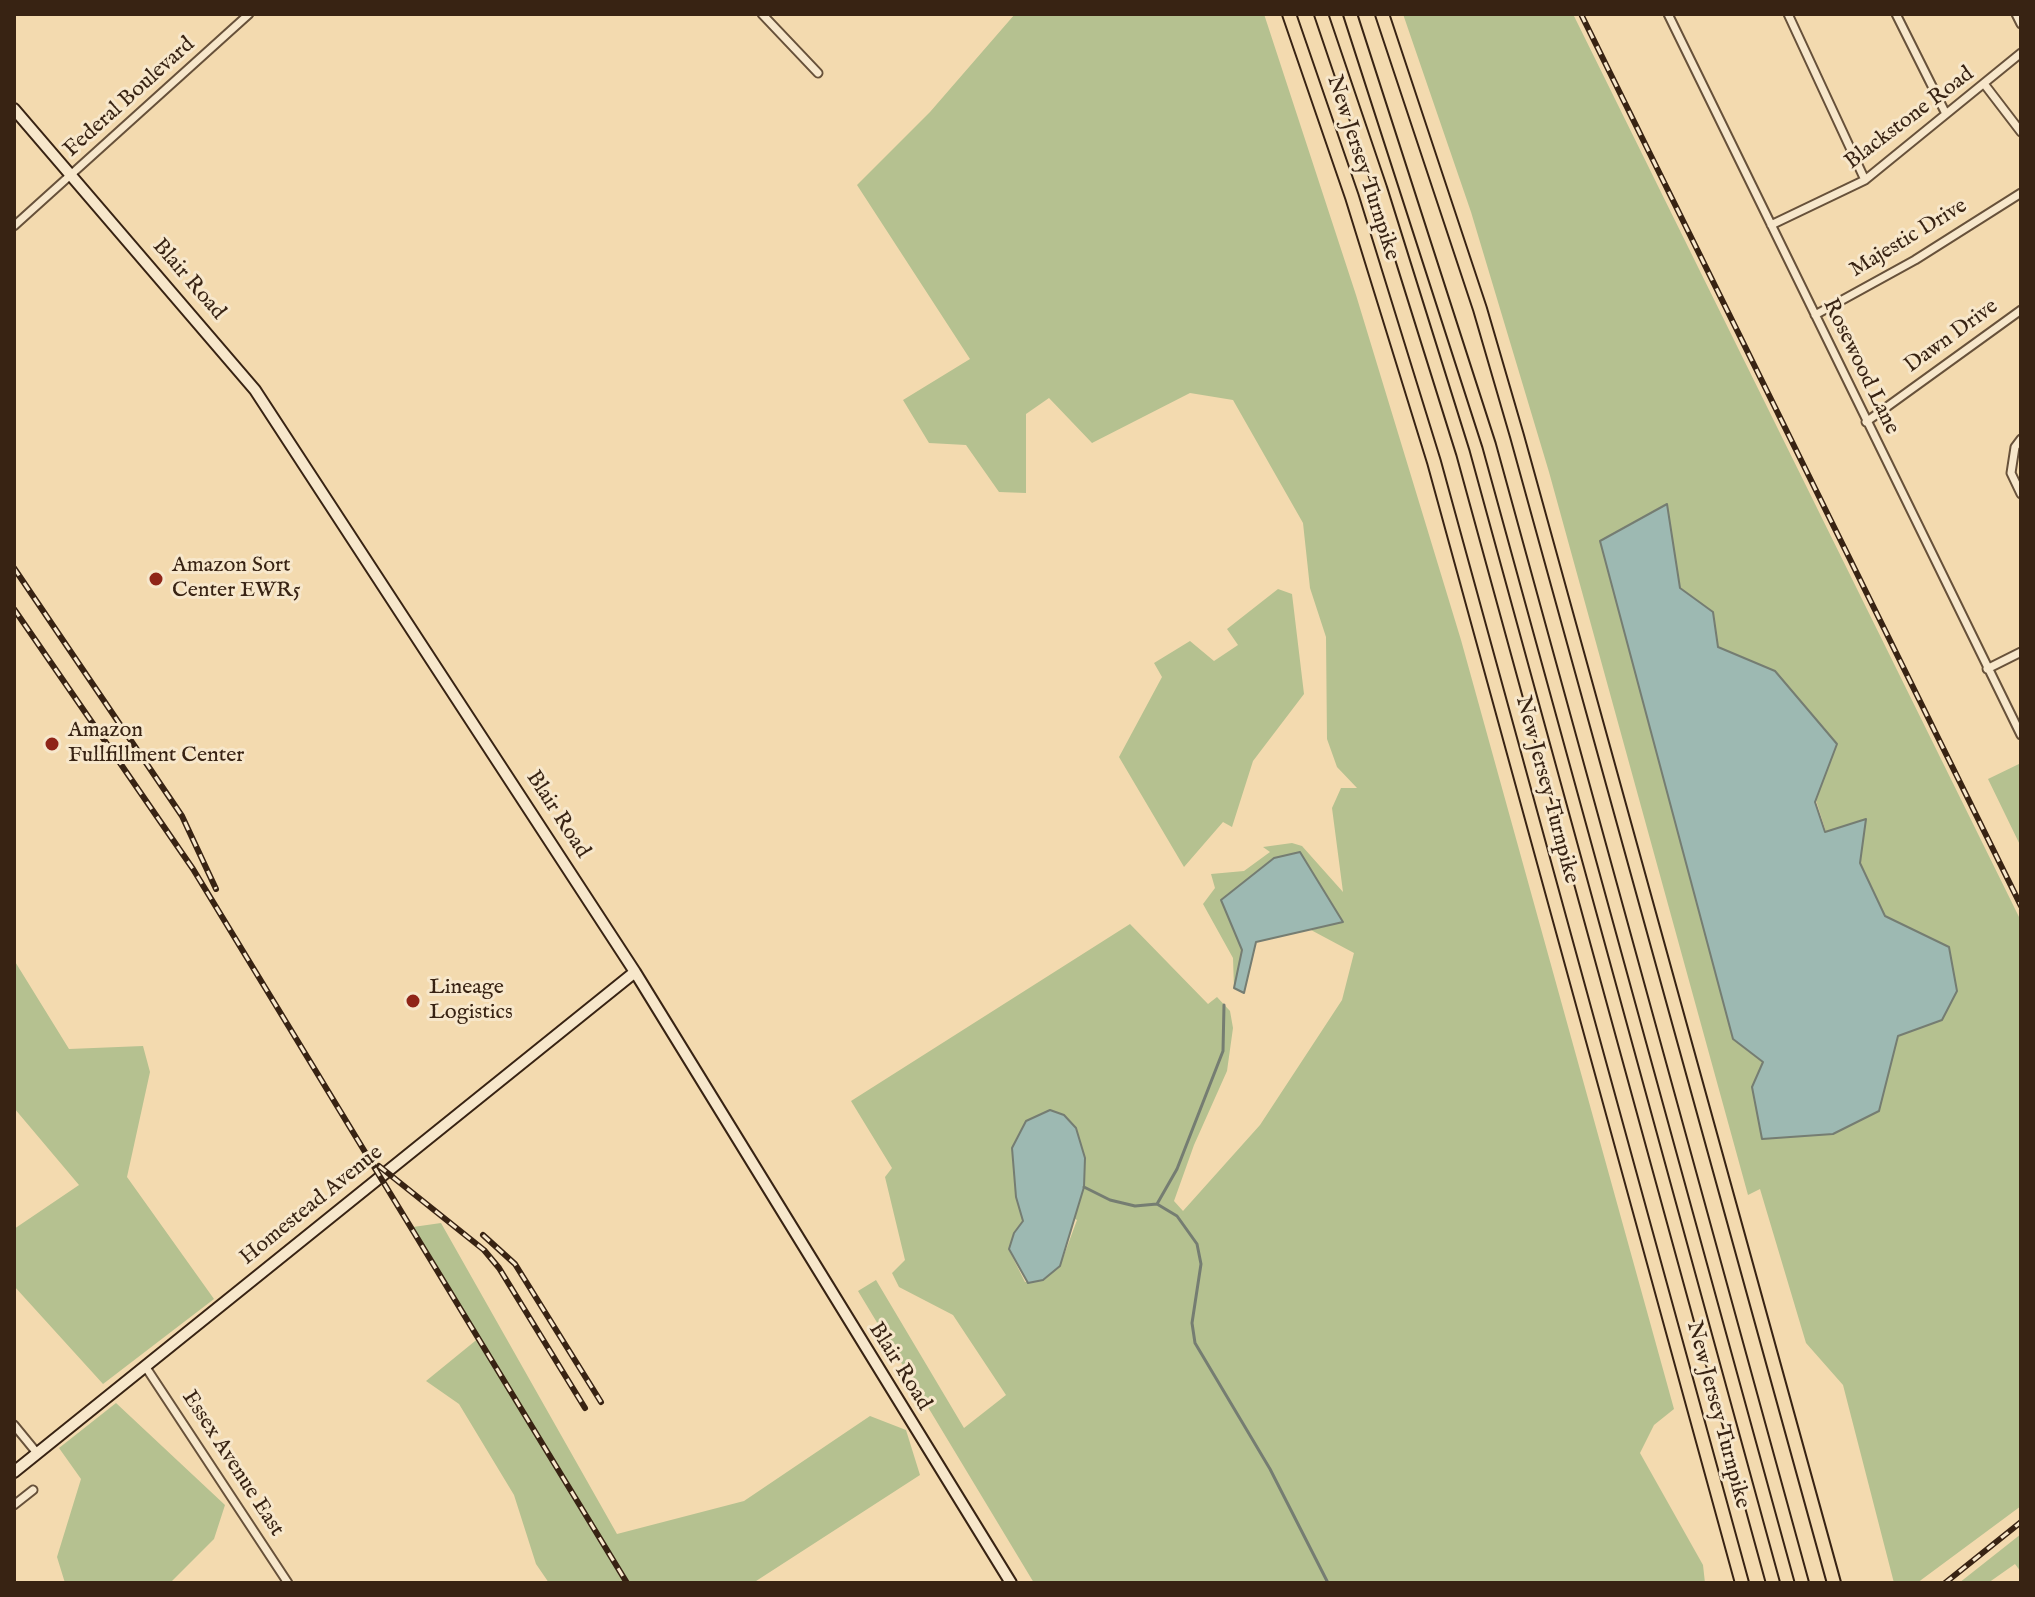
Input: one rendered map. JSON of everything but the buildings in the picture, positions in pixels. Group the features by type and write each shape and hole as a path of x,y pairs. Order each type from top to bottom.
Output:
{"highway":[{"name":"New Jersey Turnpike","path":"1289,14 1352,197 1434,462 1742,1583"},
{"name":"New Jersey Turnpike","path":"1321,14 1380,188 1463,453 1773,1583"},
{"name":"New Jersey Turnpike","path":"1350,14 1413,199 1493,460 1802,1583"},
{"path":"1382,14 1480,309 1517,436 1834,1583"}],"street":[{"name":"Federal Boulevard","path":"14,226 249,14"},
{"path":"762,14 818,73"},
{"name":"Rosewood Lane","path":"1668,14 2021,735"},
{"path":"1788,14 1865,180"},
{"path":"1896,14 1945,112"},
{"path":"2016,14 2021,24"},
{"name":"Blackstone Road","path":"1771,225 1865,180 2021,53"},
{"path":"1985,85 2021,132"},
{"name":"Blair Road","path":"14,109 255,390 635,972 1011,1583"},
{"name":"Majestic Drive","path":"1815,315 1915,260 2021,193"},
{"name":"Dawn Drive","path":"1866,422 2021,310"},
{"path":"2021,439 2015,447 2011,473 2021,494"},
{"path":"1987,669 2021,652"},
{"name":"Homestead Avenue","path":"14,1472 635,972"},
{"name":"Essex Avenue East","path":"145,1366 288,1583"},
{"path":"14,1426 37,1453"},
{"path":"14,1505 33,1490"}],"green space":[{"path":"1015,14 1264,14 1356,295 1461,640 1674,1409 1654,1425 1640,1453 1703,1565 1705,1583 1034,1583 858,1291 876,1280 964,1428 1006,1395 953,1315 899,1287 892,1273 905,1260 885,1177 892,1168 851,1101 1130,924 1208,1004 1217,997 1230,1011 1233,1028 1227,1071 1194,1145 1174,1201 1183,1211 1260,1125 1342,1000 1354,953 1311,930 1343,922 1300,852 1242,950 1234,988 1233,958 1203,904 1215,888 1211,874 1244,871 1270,852 1263,847 1292,843 1302,846 1343,892 1332,808 1341,788 1357,788 1337,767 1327,739 1326,637 1310,588 1303,523 1233,400 1190,393 1092,443 1049,398 1026,414 1026,493 999,492 966,445 929,443 903,400 970,359 857,185 930,112","holes":["1017,1187 1077,1220 1060,1266 1043,1280 1025,1282 1009,1250 1014,1233 1023,1221"]},
{"path":"1403,14 1573,14 2021,921 2021,1506 1917,1583 1894,1583 1843,1385 1806,1343 1760,1189 1748,1195 1549,472 1471,212","holes":["1667,505 1680,588 1713,612 1718,647 1775,671 1826,832 1866,819 1860,863 1885,916 1949,948 1898,1036 1879,1111 1763,1062 1733,1039 1600,541"]},
{"path":"1278,589 1292,594 1304,694 1253,761 1232,827 1223,822 1184,867 1119,757 1162,677 1154,663 1190,641 1214,661 1238,645 1227,629"},
{"path":"2021,763 2021,847 1988,779"},
{"path":"14,960 69,1049 143,1046 150,1072 127,1177 214,1299 103,1384 14,1286 14,1229 79,1185 14,1108"},
{"path":"441,1223 617,1534 744,1501 870,1416 906,1430 920,1475 753,1583 549,1583 536,1564 514,1495 459,1404 426,1381 480,1337 413,1227"},
{"path":"116,1403 225,1505 214,1539 170,1583 65,1583 57,1557 81,1479 59,1448"},
{"path":"2021,1534 2021,1572 2015,1564 1988,1583 1959,1583"}],"water":[{"path":"1667,504 1680,588 1713,612 1718,647 1775,671 1837,744 1815,802 1825,832 1866,819 1860,863 1885,916 1949,947 1957,991 1942,1020 1898,1036 1879,1111 1833,1134 1762,1139 1752,1087 1763,1062 1733,1039 1600,541"},
{"path":"1300,852 1343,922 1256,942 1244,993 1234,988 1242,950 1221,900 1274,858"},
{"path":"1050,1110 1064,1115 1076,1128 1085,1158 1084,1187 1060,1266 1043,1280 1028,1283 1009,1249 1014,1233 1023,1221 1016,1197 1012,1148 1026,1121"}],"waterway":[{"path":"1084,1187 1110,1200 1135,1206 1157,1204 1177,1169 1223,1051 1224,1005"},
{"path":"1157,1204 1177,1216 1197,1244 1201,1264 1192,1323 1195,1343 1270,1469 1328,1583"}],"railway":[{"path":"1581,14 2021,906"},
{"path":"14,568 182,816 216,889"},
{"path":"14,609 193,869 627,1583"},
{"path":"379,1166 484,1250 499,1268 585,1408"},
{"path":"483,1235 515,1264 601,1402"},
{"path":"1945,1583 2021,1522"}],"place":[{"name":"Amazon Sort Center EWR5","path":"156,579"},
{"name":"Amazon Fullfillment Center","path":"52,744"},
{"name":"Lineage Logistics","path":"413,1001"}]}
